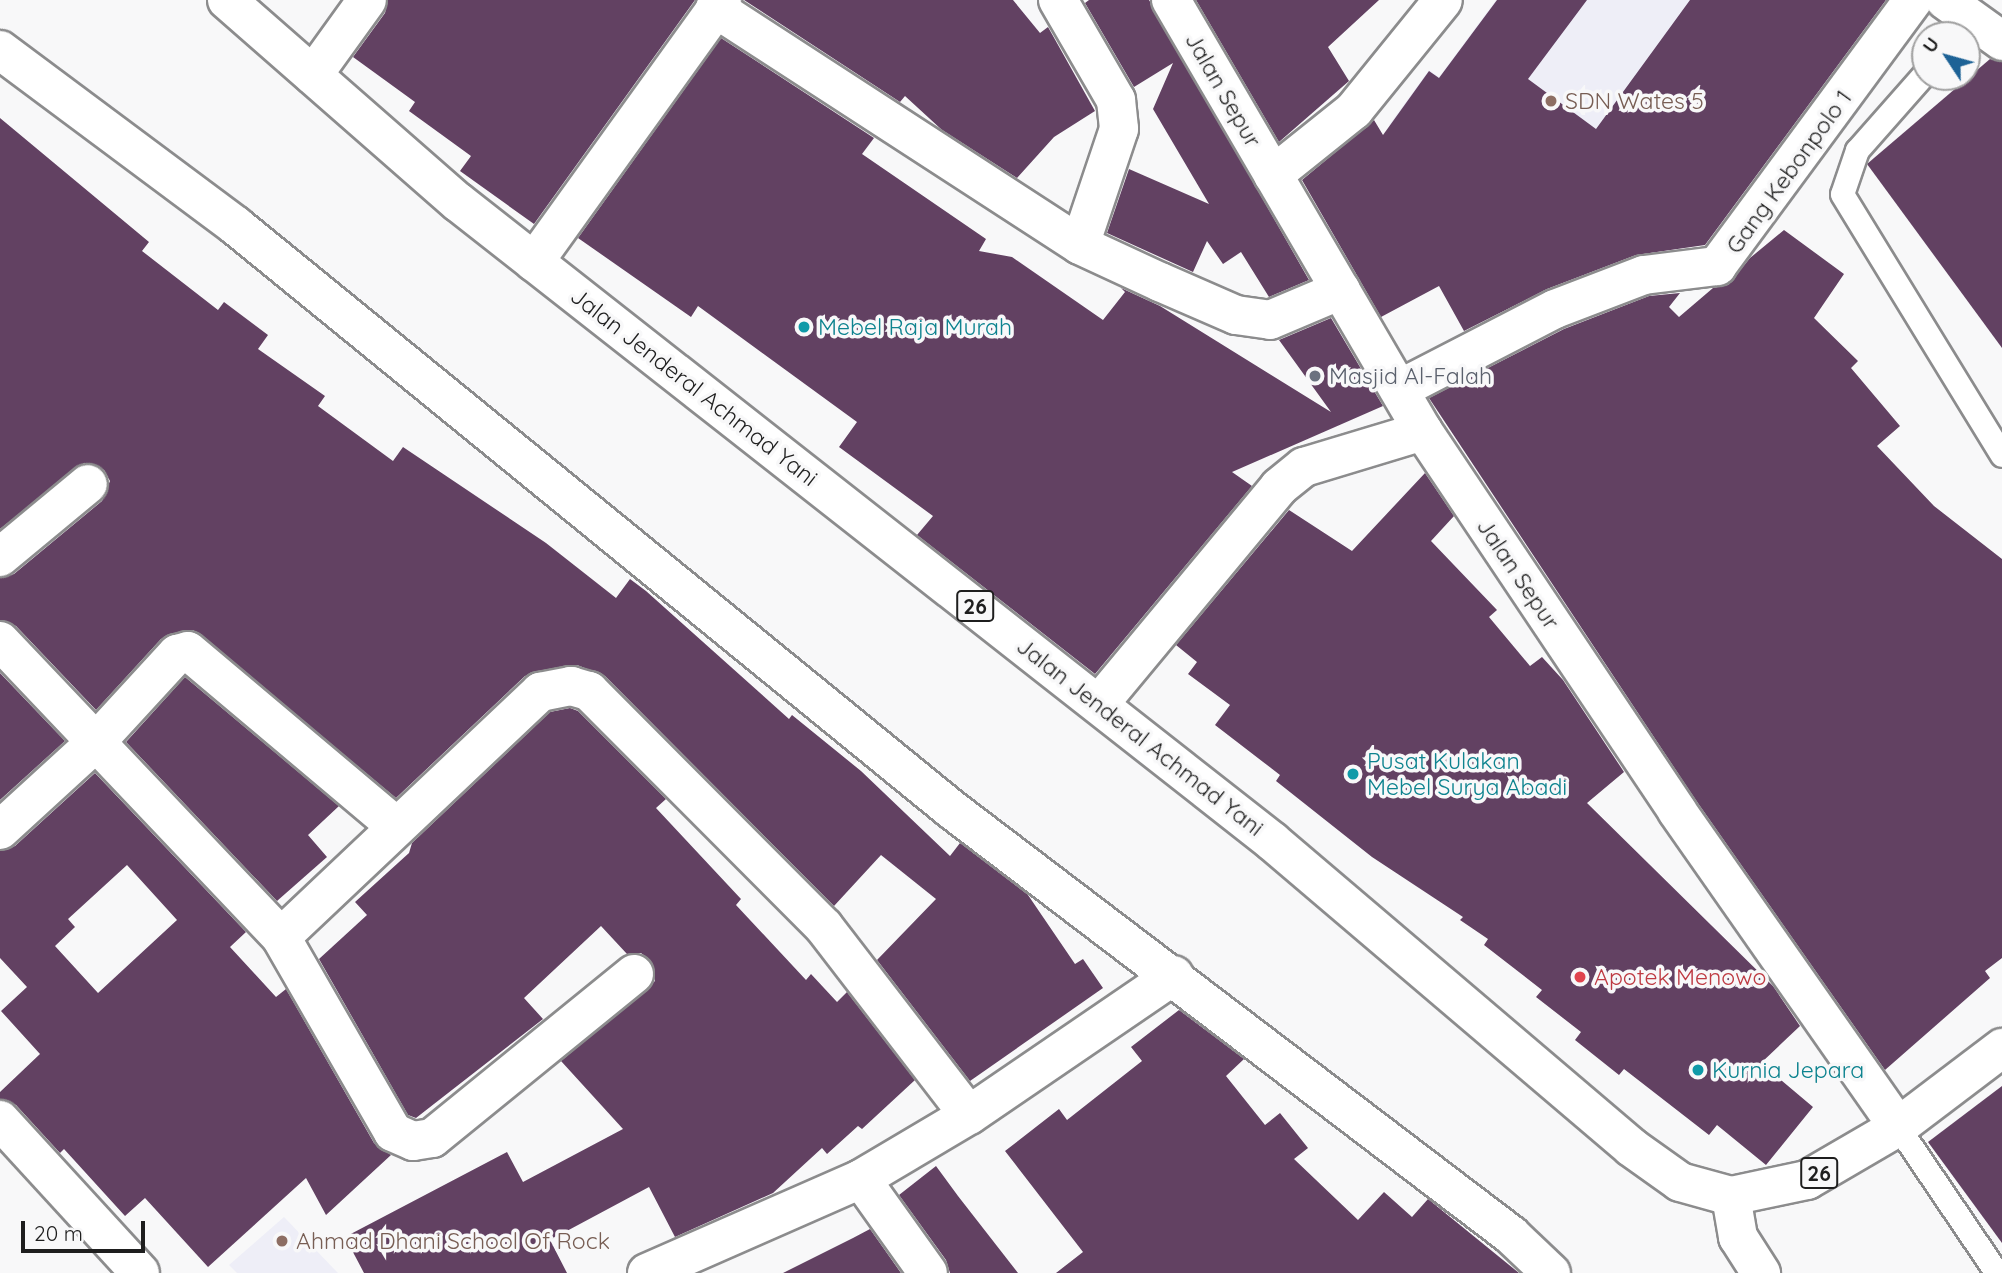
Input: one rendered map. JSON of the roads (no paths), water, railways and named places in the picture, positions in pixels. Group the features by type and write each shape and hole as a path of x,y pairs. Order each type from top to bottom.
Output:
{"main road":[{"name":"Jalan Jenderal Achmad Yani","path":"227,0 458,202 1273,842 1631,1147 1680,1182 1731,1196"},
{"path":"313,75 367,0"},
{"path":"1058,0 1116,100 1119,129 1080,245"},
{"name":"Jalan Sepur","path":"1171,0 1423,431 1676,811 1898,1127"},
{"path":"1273,174 1354,110 1443,0"},
{"name":"Gang Kebonpolo 1","path":"1400,389 1555,309 1644,275 1717,267 1913,0"},
{"path":"534,262 719,4 1080,245 1254,319 1294,313 1341,290"},
{"path":"1958,18 2002,41"},
{"path":"0,50 236,226 951,809 1174,975 1511,1235 1551,1273"},
{"path":"1100,704 1279,487 1304,467 1423,431"},
{"path":"0,558 88,484"},
{"path":"0,641 281,937 393,1132 413,1140 432,1138 634,974"},
{"path":"0,830 96,742 177,654 188,651 197,654 396,826"},
{"path":"281,937 540,692 555,686 589,691 824,927 969,1115"},
{"path":"648,1273 860,1179 969,1115 1174,975"},
{"name":"26","path":"1731,1196 1807,1180 1898,1127 2002,1048"},
{"path":"0,1120 140,1273"},
{"path":"860,1179 928,1273"},
{"path":"1731,1196 1738,1237 1760,1273"}],"lane":[{"path":"1911,89 1857,150 1842,194 2002,455"},
{"path":"1898,1127 1997,1273"}],"place":[{"name":"SDN Wates 5","path":"1551,101"},
{"name":"Mebel Raja Murah","path":"804,327"},
{"name":"Masjid Al-Falah","path":"1315,376"},
{"name":"Pusat Kulakan Mebel Surya Abadi","path":"1353,774"},
{"name":"Apotek Menowo","path":"1580,977"},
{"name":"Kurnia Jepara","path":"1698,1070"},
{"name":"Ahmad Dhani School Of Rock","path":"282,1241"}]}
